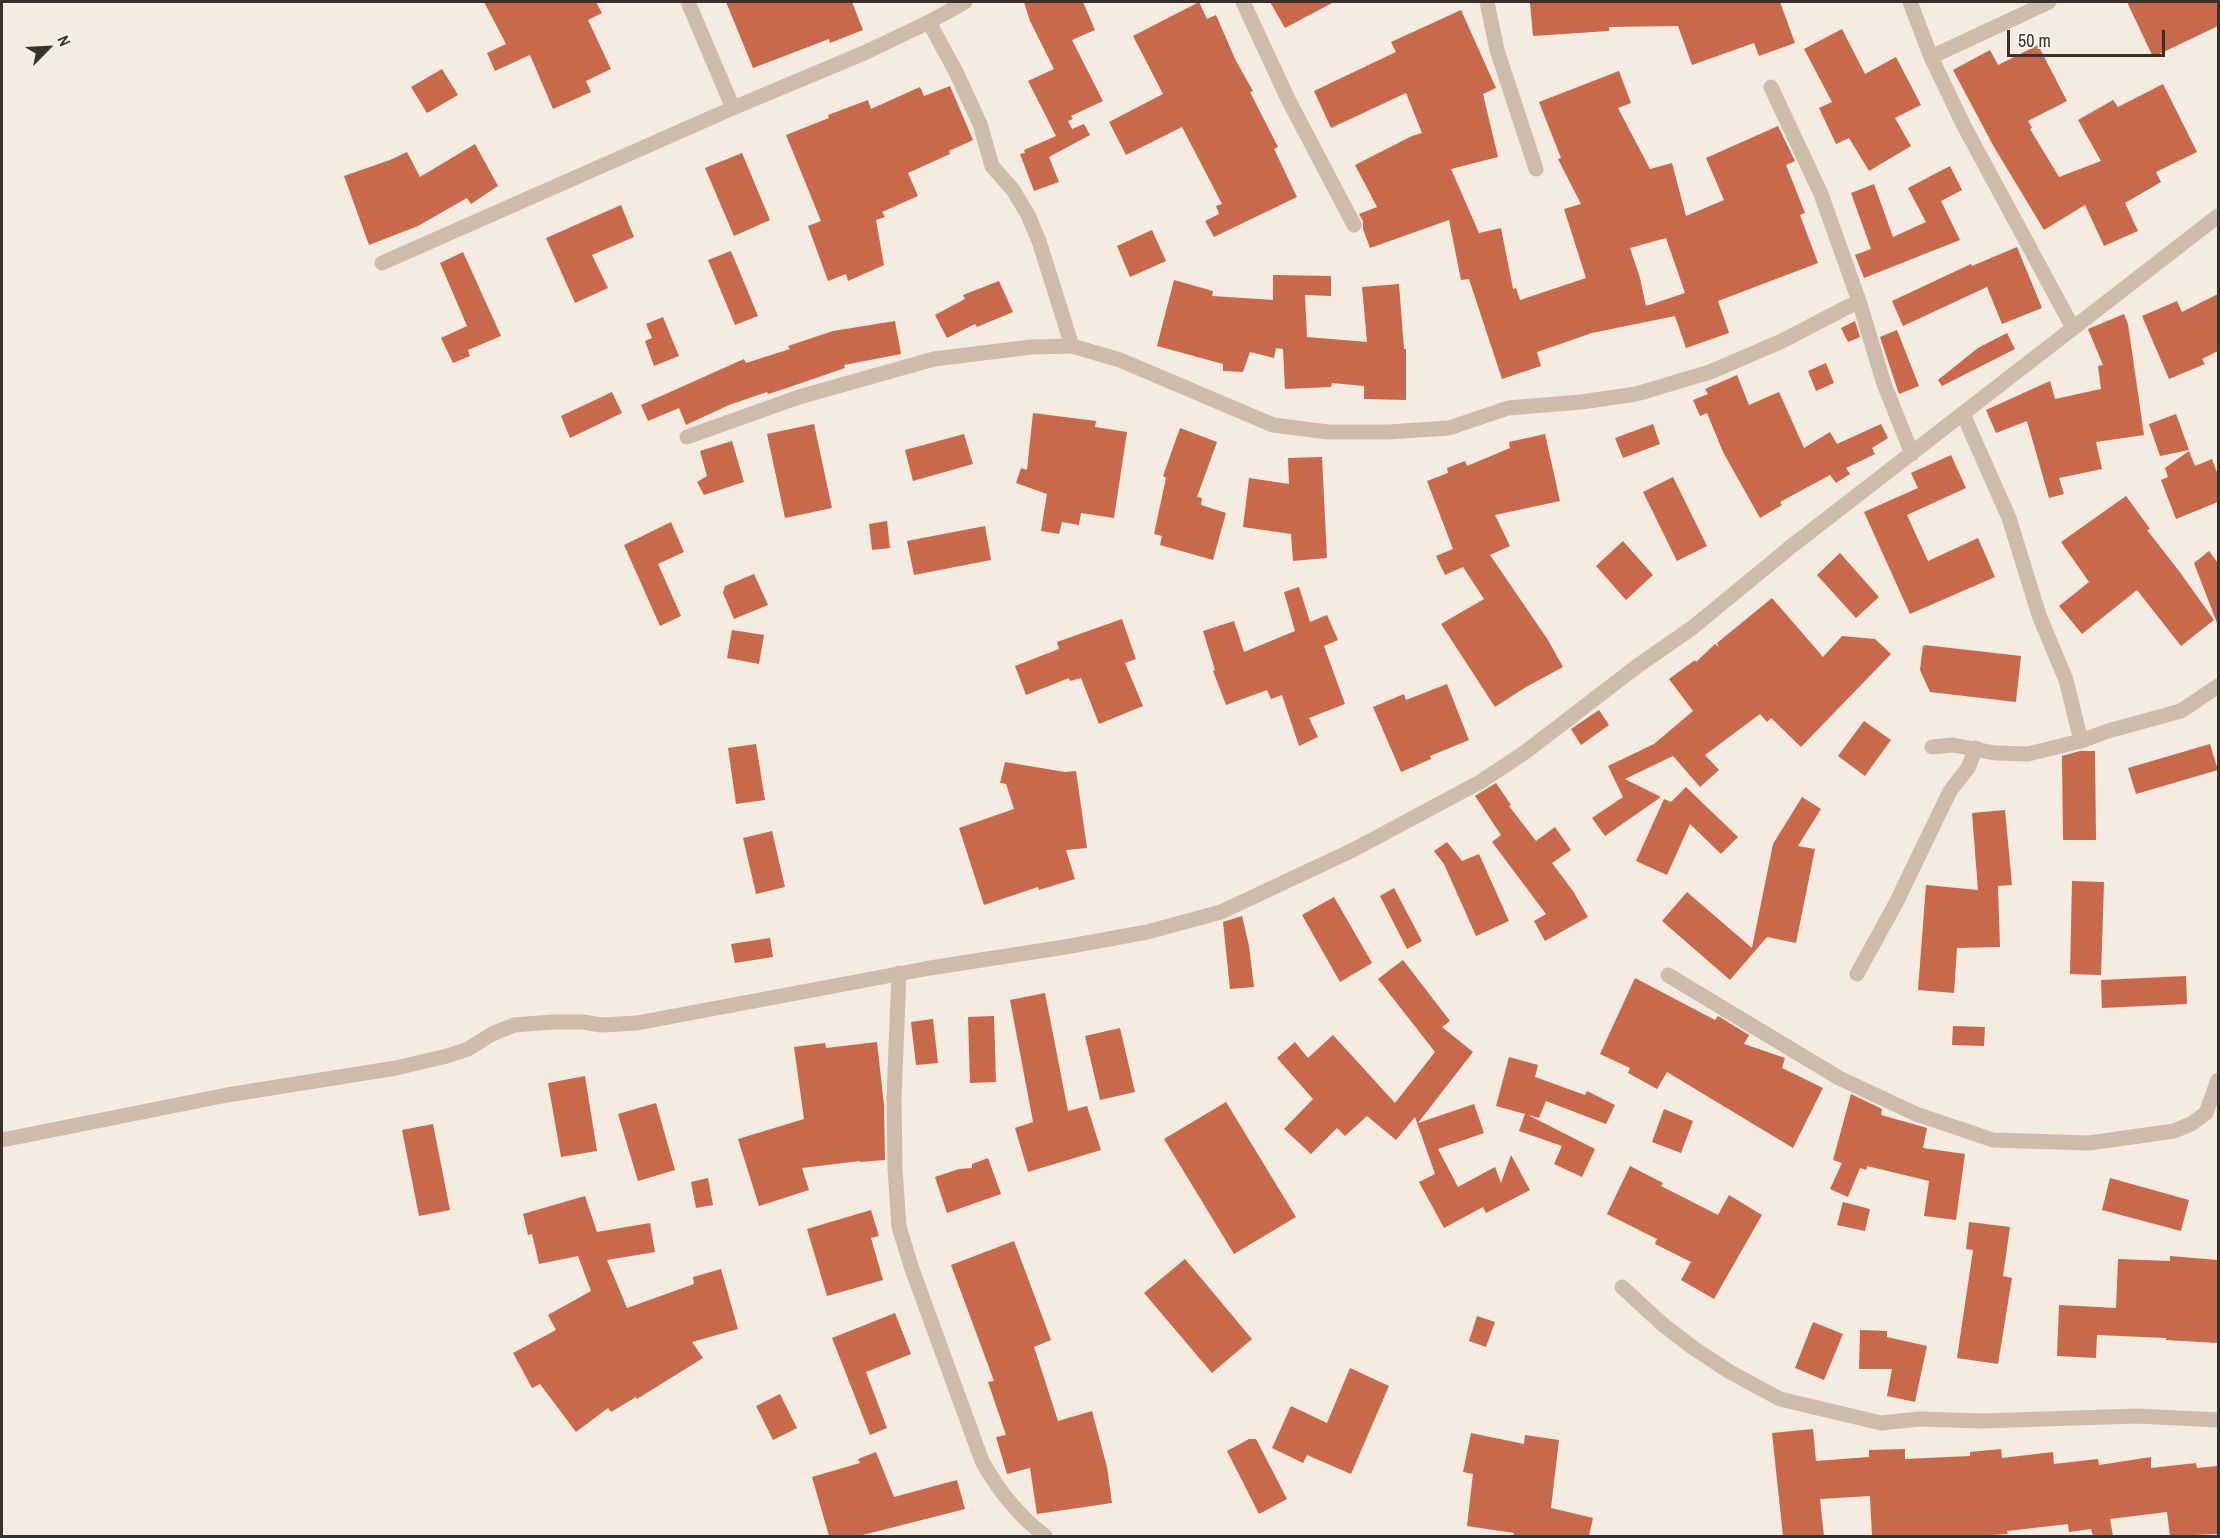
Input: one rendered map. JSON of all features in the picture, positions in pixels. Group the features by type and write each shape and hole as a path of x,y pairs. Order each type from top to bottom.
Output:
{"street":[{"path":"688,2 733,108"},
{"path":"382,263 733,108 864,53 965,2"},
{"path":"1243,2 1288,99 1354,225"},
{"path":"1487,2 1497,50 1536,169"},
{"path":"1910,2 1931,57 1964,126 2073,328"},
{"path":"1931,57 2049,2"},
{"path":"929,22 980,124 992,166 1013,190 1028,215 1039,242 1072,346"},
{"path":"1771,87 1821,194 1859,301 1884,384 1912,454"},
{"path":"2,1140 227,1095 416,1063 447,1056 468,1048 514,1025 552,1022 583,1022 601,1025 637,1023 899,974 1147,932 1211,915 1353,850 1480,782 1524,753 1626,674 1692,628 1792,545 2218,216"},
{"path":"687,437 799,397 934,360 1031,347 1072,346 1120,360 1273,424 1328,432 1388,432 1449,428 1508,408 1581,402 1636,394 1710,372 1782,341 1859,301"},
{"path":"1963,414 2009,518 2040,615 2066,680 2081,741"},
{"path":"1932,747 1953,745 1995,753 2028,754 2081,741 2108,731 2181,711 2218,686"},
{"path":"1857,974 1896,903 1950,791 1968,768 1976,748"},
{"path":"899,974 894,1098 899,1227 982,1461 994,1483 1027,1522 1045,1536"},
{"path":"1668,975 1839,1078 1916,1114 1994,1140 2089,1143 2174,1131 2191,1124 2206,1113 2218,1080"},
{"path":"1622,1287 1661,1323 1692,1347 1730,1372 1780,1399 1881,1423 1920,1419 1982,1421 2137,1416 2218,1420"}],"building":[{"path":"484,2 596,2 602,13 588,20 611,69 586,81 591,92 553,109 530,55 495,71 487,53 506,44"},
{"path":"726,2 852,2 863,30 830,43 829,39 753,68"},
{"path":"1024,2 1083,2 1095,30 1072,40 1103,101 1071,116 1073,119 1068,121 1072,129 1084,124 1090,135 1049,157 1059,182 1034,191 1020,154 1056,136 1028,81 1054,69 1030,21"},
{"path":"1199,2 1207,19 1216,15 1236,61 1253,91 1250,92 1278,147 1274,149 1297,197 1214,237 1205,221 1219,214 1216,206 1222,204 1182,127 1126,155 1109,122 1163,94 1133,36"},
{"path":"1270,2 1334,2 1285,28"},
{"path":"1780,2 1795,43 1759,56 1754,43 1692,65 1678,26 1609,27 1609,31 1533,36 1530,3"},
{"path":"2127,2 2218,2 2218,26 2153,57"},
{"path":"1461,10 1496,88 1483,94 1498,157 1451,169 1479,233 1501,228 1513,289 1516,288 1520,300 1586,278 1564,209 1581,204 1558,159 1561,158 1539,102 1619,71 1631,103 1618,108 1650,169 1672,163 1686,216 1724,200 1706,158 1778,126 1795,161 1786,165 1805,213 1800,215 1818,263 1718,301 1729,333 1686,348 1675,316 1592,333 1537,352 1541,366 1502,379 1469,279 1461,280 1449,220 1370,248 1363,229 1363,221 1359,214 1377,207 1355,165 1422,133 1406,93 1331,128 1314,91 1396,52 1391,42","holes":["1666,238 1685,293 1646,306 1630,248"]},
{"path":"1842,29 1865,74 1896,57 1921,105 1895,118 1911,146 1869,171 1849,138 1836,144 1819,108 1832,102 1804,49"},
{"path":"2038,45 2067,101 2028,121 2032,128 2030,129 2059,177 2101,161 2078,120 2113,100 2118,107 2163,84 2197,152 2156,172 2161,182 2125,203 2138,231 2104,246 2085,205 2044,230 1994,147 1953,70 1990,50 1998,65"},
{"path":"442,69 458,95 427,113 411,87"},
{"path":"950,86 973,140 949,151 950,154 908,173 918,196 882,212 885,217 876,220 884,265 848,281 846,274 828,281 808,226 821,221 786,135 829,118 828,115 868,100 871,109 920,87 924,96"},
{"path":"475,144 498,186 471,204 467,198 418,226 369,245 344,176 407,152 420,177"},
{"path":"742,153 770,220 734,236 705,168"},
{"path":"1950,166 1962,190 1941,201 1960,240 1864,278 1855,255 1871,249 1851,193 1874,184 1893,237 1926,222 1908,188"},
{"path":"621,205 634,237 592,255 608,288 575,303 546,238"},
{"path":"1152,230 1166,261 1130,277 1117,246"},
{"path":"2017,247 2042,308 2002,324 1987,287 1903,326 1892,301 1971,264 1972,266"},
{"path":"731,251 758,316 735,325 708,260"},
{"path":"463,252 501,336 468,350 470,356 453,363 441,338 467,326 440,263"},
{"path":"1273,275 1331,276 1331,296 1305,295 1307,337 1367,342 1362,287 1399,284 1404,349 1406,349 1406,400 1364,399 1364,386 1332,383 1331,387 1285,389 1283,349 1276,348 1274,358 1250,352 1243,372 1223,371 1223,364 1157,346 1174,280 1213,291 1212,296 1273,300"},
{"path":"999,281 1013,312 977,327 975,324 947,338 935,315 965,299 963,295"},
{"path":"2218,294 2218,351 2202,359 2205,364 2169,379 2142,316 2177,301 2182,312"},
{"path":"2124,314 2128,324 2144,435 2096,442 2102,469 2059,478 2064,494 2049,498 2027,421 1996,433 1986,410 2050,381 2055,399 2101,389 2098,366 2103,365 2088,329"},
{"path":"663,317 679,356 654,366 645,341 652,338 646,324"},
{"path":"895,321 901,354 844,365 845,368 729,405 686,425 679,408 648,421 641,405 744,359 746,363 790,349 788,346 833,331"},
{"path":"1855,321 1860,337 1848,342 1841,328"},
{"path":"1897,330 1919,386 1899,394 1880,337"},
{"path":"2007,333 2015,349 1942,386 1938,380 1978,348"},
{"path":"1826,363 1834,383 1816,391 1808,371"},
{"path":"1737,375 1749,405 1779,392 1804,448 1830,432 1837,444 1881,424 1888,438 1872,448 1875,454 1846,468 1850,474 1836,483 1830,475 1780,502 1782,505 1760,518 1723,452 1707,413 1700,416 1693,400 1708,394 1705,389"},
{"path":"612,392 622,413 570,438 561,416"},
{"path":"1033,413 1096,421 1095,427 1127,432 1114,518 1081,513 1079,525 1062,522 1059,534 1041,531 1047,494 1016,483 1021,468 1027,470"},
{"path":"2176,414 2189,450 2160,456 2149,424"},
{"path":"814,424 832,508 785,518 767,434"},
{"path":"1653,424 1660,444 1623,458 1615,438"},
{"path":"1180,428 1217,442 1197,497 1202,498 1201,505 1226,513 1213,560 1160,545 1162,536 1154,534 1166,478 1163,476"},
{"path":"964,434 973,464 913,481 905,450"},
{"path":"1545,434 1560,501 1495,515 1510,546 1490,555 1548,640 1563,667 1495,707 1441,624 1484,599 1463,567 1445,575 1436,556 1453,549 1427,481 1448,473 1447,468 1465,461 1467,466 1510,448 1509,442"},
{"path":"732,441 744,482 704,495 697,482 707,476 700,451"},
{"path":"2189,451 2195,466 2212,459 2218,475 2218,502 2176,519 2161,480 2168,477 2165,468"},
{"path":"1951,455 1966,488 1907,515 1928,561 1978,538 1995,577 1910,614 1864,512 1918,488 1911,473"},
{"path":"1322,457 1327,558 1293,561 1291,534 1243,527 1249,478 1289,484 1288,458"},
{"path":"1673,477 1707,546 1677,561 1643,492"},
{"path":"2126,496 2150,529 2147,530 2214,620 2181,646 2137,590 2082,634 2059,606 2089,582 2061,542"},
{"path":"887,521 890,548 872,550 869,524"},
{"path":"671,522 684,552 658,564 681,616 660,626 624,545"},
{"path":"985,526 991,560 914,575 907,541"},
{"path":"1623,541 1653,575 1626,600 1596,566"},
{"path":"2209,551 2218,563 2217,623 2194,563"},
{"path":"1840,553 1879,597 1856,618 1817,575"},
{"path":"754,574 768,605 734,619 723,593 725,586"},
{"path":"1299,587 1310,622 1327,615 1338,640 1324,646 1345,704 1309,718 1318,737 1299,746 1282,695 1271,699 1267,690 1226,705 1213,671 1215,670 1203,631 1234,621 1244,652 1295,631 1284,592"},
{"path":"1772,598 1823,657 1842,636 1875,639 1891,654 1801,747 1771,718 1767,722 1760,714 1705,755 1719,770 1700,787 1673,756 1625,779 1661,797 1605,836 1592,818 1623,797 1608,766 1654,744 1693,711 1669,679 1695,660 1696,662 1715,644 1719,647 1717,643"},
{"path":"1122,619 1136,659 1125,663 1143,706 1099,724 1081,678 1070,681 1069,678 1026,695 1015,666 1059,649 1057,642"},
{"path":"732,630 764,635 759,664 727,658"},
{"path":"1923,645 1926,649 1924,645 2021,656 2016,702 1930,692 1920,670"},
{"path":"1447,684 1469,740 1430,756 1431,759 1401,772 1373,707 1404,694 1406,700"},
{"path":"1599,710 1609,725 1581,745 1571,729"},
{"path":"1864,721 1891,740 1865,776 1838,756"},
{"path":"756,744 765,800 736,804 728,748"},
{"path":"2210,744 2218,770 2136,794 2128,768"},
{"path":"2080,751 2095,751 2096,840 2063,840 2062,756"},
{"path":"1005,762 1065,772 1076,771 1087,848 1066,850 1075,879 1039,890 1038,887 984,905 959,828 1014,809 1006,784 1000,783"},
{"path":"1496,783 1511,805 1509,806 1536,841 1555,827 1571,850 1552,863 1573,891 1588,917 1545,941 1534,921 1546,914 1492,842 1501,835 1475,796"},
{"path":"1686,787 1738,837 1721,854 1690,824 1667,875 1636,861 1664,799 1671,802"},
{"path":"1802,797 1821,809 1798,846 1815,849 1796,943 1767,937 1730,980 1662,921 1687,892 1752,948 1773,844"},
{"path":"2005,810 2012,885 1998,886 2000,947 1957,948 1954,993 1918,990 1926,885 1978,890 1972,813"},
{"path":"772,831 785,887 756,894 743,838"},
{"path":"1447,842 1462,861 1479,854 1509,921 1476,936 1444,864 1434,851"},
{"path":"2072,881 2104,882 2101,975 2070,974"},
{"path":"1394,888 1422,941 1407,949 1380,896"},
{"path":"1334,897 1372,963 1340,982 1302,915"},
{"path":"1242,916 1249,946 1254,987 1230,989 1223,922"},
{"path":"770,938 773,957 735,963 731,944"},
{"path":"1403,960 1450,1021 1442,1027 1473,1052 1418,1123 1474,1104 1484,1133 1438,1149 1458,1187 1495,1167 1501,1183 1511,1155 1530,1190 1486,1213 1483,1207 1444,1228 1419,1182 1435,1174 1415,1117 1396,1140 1367,1116 1345,1136 1337,1128 1311,1154 1284,1129 1313,1099 1277,1058 1295,1042 1308,1058 1333,1035 1395,1103 1435,1052 1378,979"},
{"path":"2186,976 2187,1004 2102,1008 2101,980"},
{"path":"1635,978 1715,1020 1718,1016 1749,1035 1744,1044 1785,1058 1782,1068 1823,1088 1793,1148 1667,1072 1657,1089 1628,1073 1630,1068 1600,1054"},
{"path":"1045,993 1068,1111 1087,1106 1101,1150 1028,1172 1015,1128 1033,1122 1010,1000"},
{"path":"994,1016 996,1082 970,1083 968,1017"},
{"path":"933,1019 938,1063 916,1065 911,1022"},
{"path":"1953,1026 1985,1027 1984,1046 1952,1045"},
{"path":"1120,1028 1135,1092 1100,1100 1085,1036"},
{"path":"877,1042 884,1105 885,1160 802,1168 809,1190 759,1206 738,1139 804,1119 794,1047 825,1043 826,1048"},
{"path":"1509,1057 1538,1065 1535,1077 1585,1095 1587,1091 1615,1105 1606,1124 1546,1101 1539,1118 1528,1115 1595,1149 1582,1177 1554,1164 1562,1146 1519,1131 1525,1114 1496,1106"},
{"path":"585,1076 597,1151 561,1157 548,1083"},
{"path":"1851,1094 1882,1109 1881,1115 1927,1128 1923,1148 1965,1154 1956,1220 1924,1216 1929,1181 1867,1166 1866,1170 1860,1168 1848,1197 1830,1189 1842,1163 1833,1160"},
{"path":"1226,1102 1296,1217 1234,1254 1164,1139"},
{"path":"656,1103 675,1170 638,1181 618,1114"},
{"path":"1664,1109 1693,1121 1681,1153 1652,1142"},
{"path":"433,1124 450,1210 419,1216 402,1130"},
{"path":"988,1158 1001,1194 947,1213 935,1177 959,1169 972,1168 972,1164"},
{"path":"1630,1166 1663,1183 1661,1186 1718,1215 1729,1195 1762,1215 1714,1299 1681,1280 1691,1262 1655,1244 1657,1239 1607,1214"},
{"path":"708,1178 713,1205 696,1208 691,1182"},
{"path":"2110,1178 2189,1200 2181,1231 2102,1210"},
{"path":"585,1196 597,1232 650,1223 655,1252 607,1260 627,1308 694,1284 693,1277 721,1269 738,1329 692,1342 703,1358 637,1399 636,1397 611,1412 608,1408 576,1432 540,1384 532,1388 513,1353 556,1330 548,1315 591,1291 578,1256 539,1264 532,1234 528,1235 523,1214"},
{"path":"1843,1202 1870,1209 1865,1231 1837,1225"},
{"path":"871,1210 879,1236 871,1238 883,1280 827,1296 807,1229"},
{"path":"1969,1222 2010,1227 2003,1276 2012,1278 1998,1364 1957,1358 1973,1250 1966,1249"},
{"path":"1014,1241 1051,1340 1034,1347 1058,1421 1092,1411 1107,1467 1112,1503 1037,1514 1030,1468 1007,1474 996,1437 1006,1435 988,1382 994,1381 951,1265"},
{"path":"2170,1256 2218,1260 2218,1343 2097,1335 2096,1358 2057,1356 2059,1305 2116,1308 2118,1259 2170,1261"},
{"path":"1185,1259 1252,1339 1212,1373 1144,1293"},
{"path":"895,1313 911,1354 866,1372 887,1428 870,1435 832,1338"},
{"path":"1477,1316 1495,1322 1486,1347 1469,1341"},
{"path":"1813,1322 1843,1334 1824,1380 1795,1368"},
{"path":"1860,1330 1887,1331 1887,1337 1927,1346 1915,1402 1887,1396 1892,1369 1859,1369"},
{"path":"1350,1368 1389,1386 1351,1474 1307,1455 1303,1463 1272,1448 1291,1406 1327,1423"},
{"path":"780,1394 797,1428 773,1440 756,1406"},
{"path":"1813,1429 1816,1461 1869,1457 1869,1450 1905,1449 1905,1459 1970,1456 1970,1452 2001,1449 2002,1458 2053,1452 2054,1464 2098,1459 2099,1465 2151,1457 2151,1468 2196,1463 2197,1468 2218,1466 2218,1534 2170,1536 2167,1512 2110,1519 2113,1536 2093,1536 2091,1529 2069,1532 2068,1524 2007,1531 2008,1534 1872,1536 1870,1496 1820,1499 1824,1536 1783,1536 1772,1433"},
{"path":"1471,1433 1524,1444 1525,1435 1559,1440 1551,1508 1593,1518 1589,1536 1513,1536 1514,1533 1467,1526 1473,1474 1463,1472"},
{"path":"1249,1439 1256,1439 1287,1499 1259,1514 1227,1451"},
{"path":"876,1452 894,1497 957,1480 965,1509 859,1536 829,1536 812,1477 860,1463 858,1459"}]}
